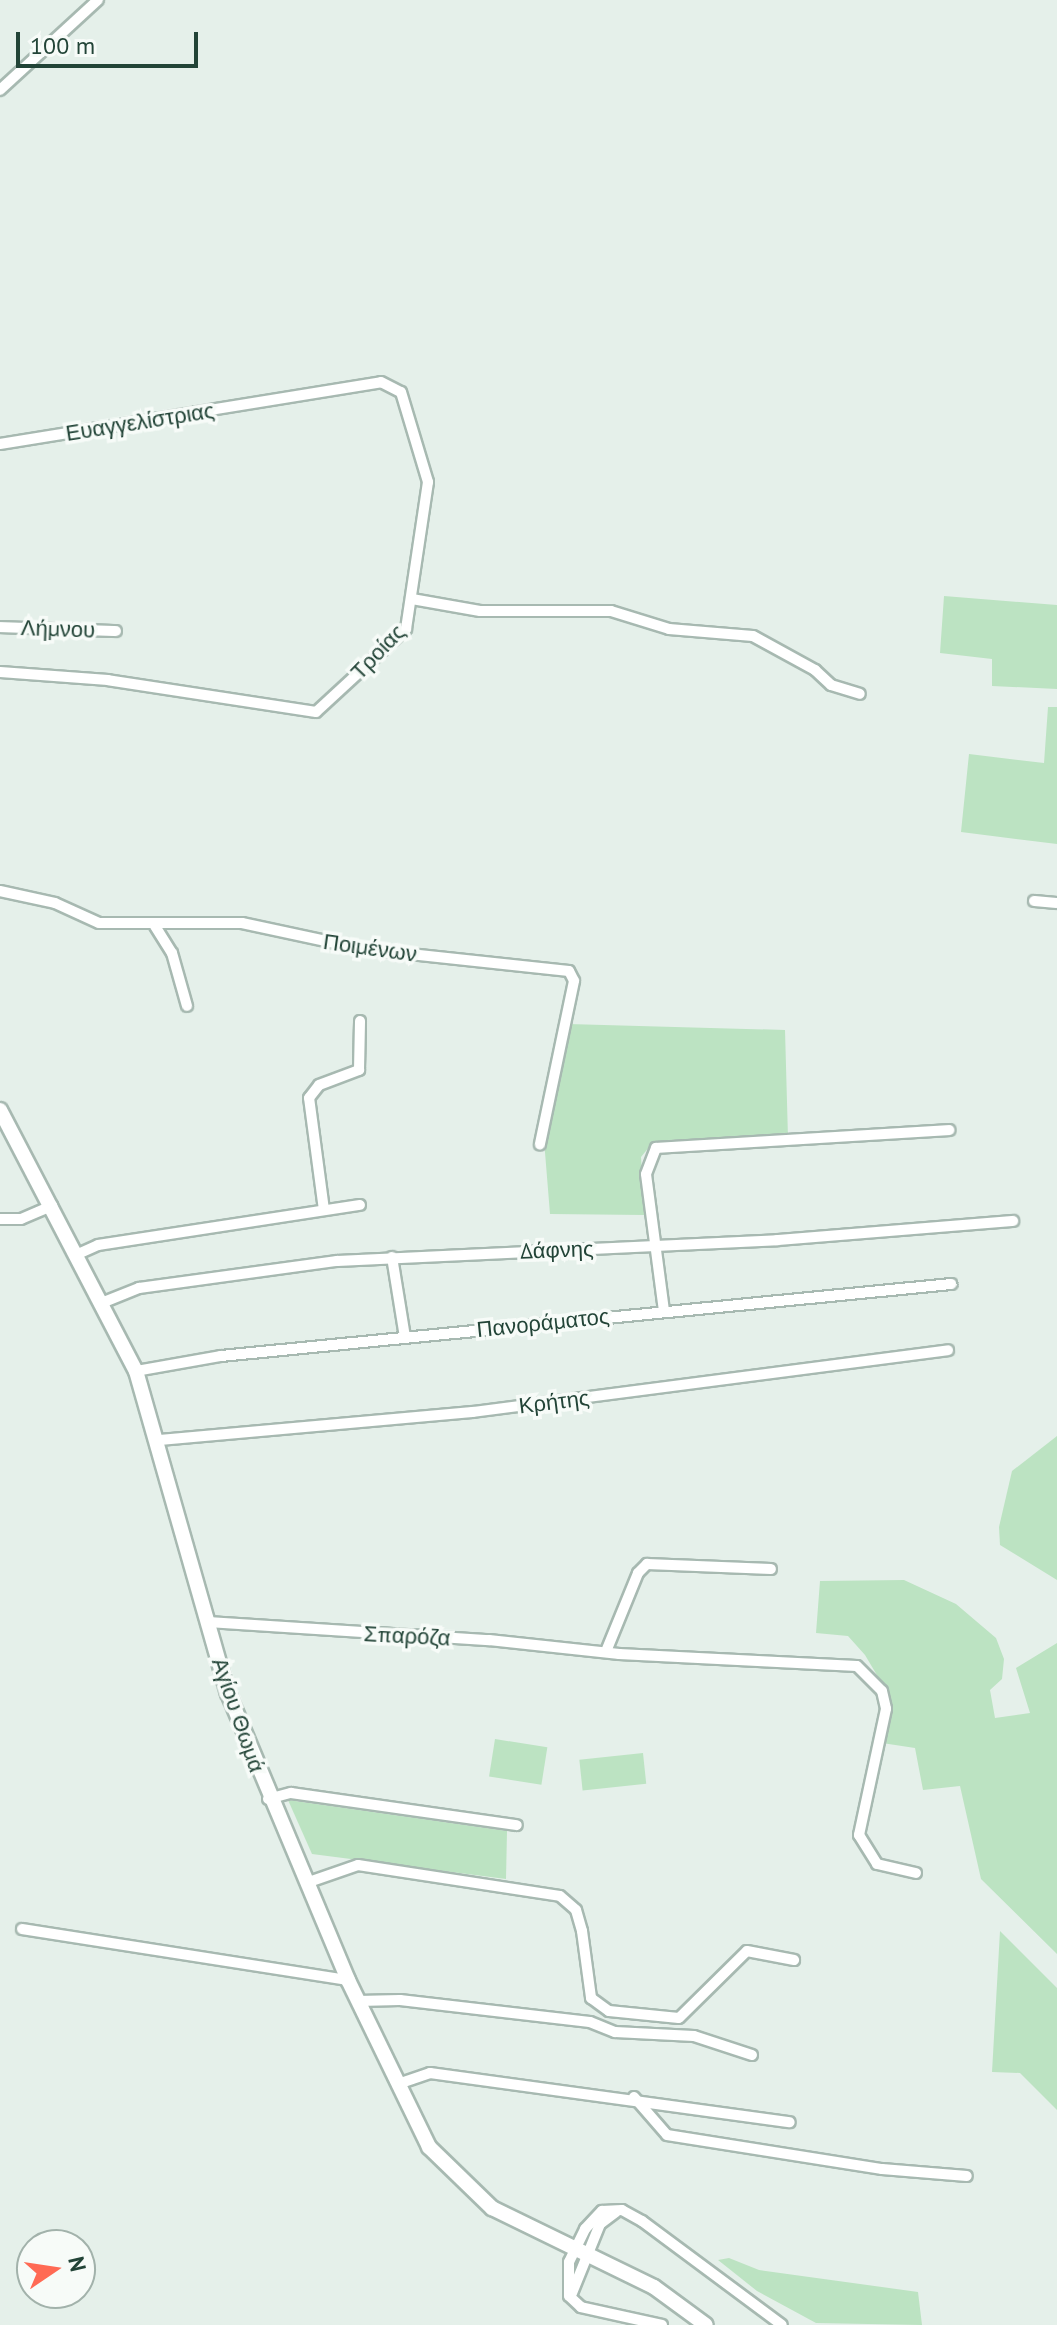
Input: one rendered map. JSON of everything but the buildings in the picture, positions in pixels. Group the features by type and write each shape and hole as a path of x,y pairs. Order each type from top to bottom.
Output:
{"main road":[{"name":"Αγίου Θωμά","path":"0,1110 104,1302 136,1371 159,1440 228,1693 268,1799 348,1980 429,2147 467,2188 517,2223 581,2250 654,2287 706,2325"}],"street":[{"path":"0,90 98,0"},
{"name":"Τροίας","path":"0,672 108,680 316,712 406,629 428,482 401,392 381,382 279,397"},
{"name":"Ευαγγελίστριας","path":"0,444 279,397"},
{"path":"412,599 480,611 611,611 669,629 753,636 815,670 831,685 860,694"},
{"name":"Λήμνου","path":"0,627 116,631"},
{"name":"Ποιμένων","path":"0,891 55,903 99,923 155,926 242,923 363,949 569,971 574,981 540,1144"},
{"path":"1034,901 1057,903"},
{"path":"155,926 172,953 187,1006"},
{"path":"324,1210 309,1098 319,1085 359,1070 360,1021"},
{"path":"664,1311 646,1174 656,1148 949,1130"},
{"path":"78,1254 98,1245 360,1205"},
{"path":"0,1219 21,1219 52,1206"},
{"name":"Δάφνης","path":"104,1302 139,1288 392,1257 655,1246 1013,1221"},
{"path":"392,1257 405,1337"},
{"name":"Πανοράματος","path":"136,1371 405,1337 951,1284"},
{"name":"Κρήτης","path":"159,1440 473,1412 948,1350"},
{"path":"607,1649 638,1573 647,1564 771,1569"},
{"name":"Σπαρόζα","path":"208,1622 607,1649 619,1654 857,1666 869,1673 882,1691 886,1709 859,1835 877,1864 916,1873"},
{"path":"268,1799 291,1793 517,1825"},
{"path":"306,1883 358,1865 560,1896 576,1910 591,1998 609,2011 679,2018 747,1951 794,1960"},
{"path":"22,1929 348,1980"},
{"path":"358,2001 400,2000 590,2022 615,2032 694,2036 752,2055"},
{"path":"398,2084 430,2073 634,2097 790,2122"},
{"path":"634,2097 667,2135 882,2169 967,2176"},
{"path":"662,2325 574,2303 572,2285 581,2250 600,2224 622,2210 782,2325"}],"green space":[{"path":"944,596 1057,605 1057,689 992,686 992,659 940,653"},
{"path":"1048,707 1057,707 1057,844 961,832 969,754 1044,763"},
{"path":"568,1024 785,1030 788,1138 666,1140 650,1146 641,1157 645,1215 550,1214 544,1140"},
{"path":"1057,1436 1057,1580 1000,1545 999,1527 1012,1471"},
{"path":"904,1580 956,1604 996,1638 1004,1659 1002,1679 990,1690 995,1718 1030,1713 1016,1668 1057,1643 1057,1954 981,1879 960,1786 923,1790 915,1748 882,1743 884,1687 865,1655 848,1636 816,1633 820,1581"},
{"path":"495,1739 547,1747 541,1785 489,1777"},
{"path":"643,1753 646,1784 583,1791 579,1760"},
{"path":"288,1800 507,1831 506,1879 312,1854"},
{"path":"1000,1931 1057,1988 1057,2110 1020,2073 992,2072"},
{"path":"729,2258 759,2270 918,2292 922,2325 816,2323 757,2291 718,2260"}]}
